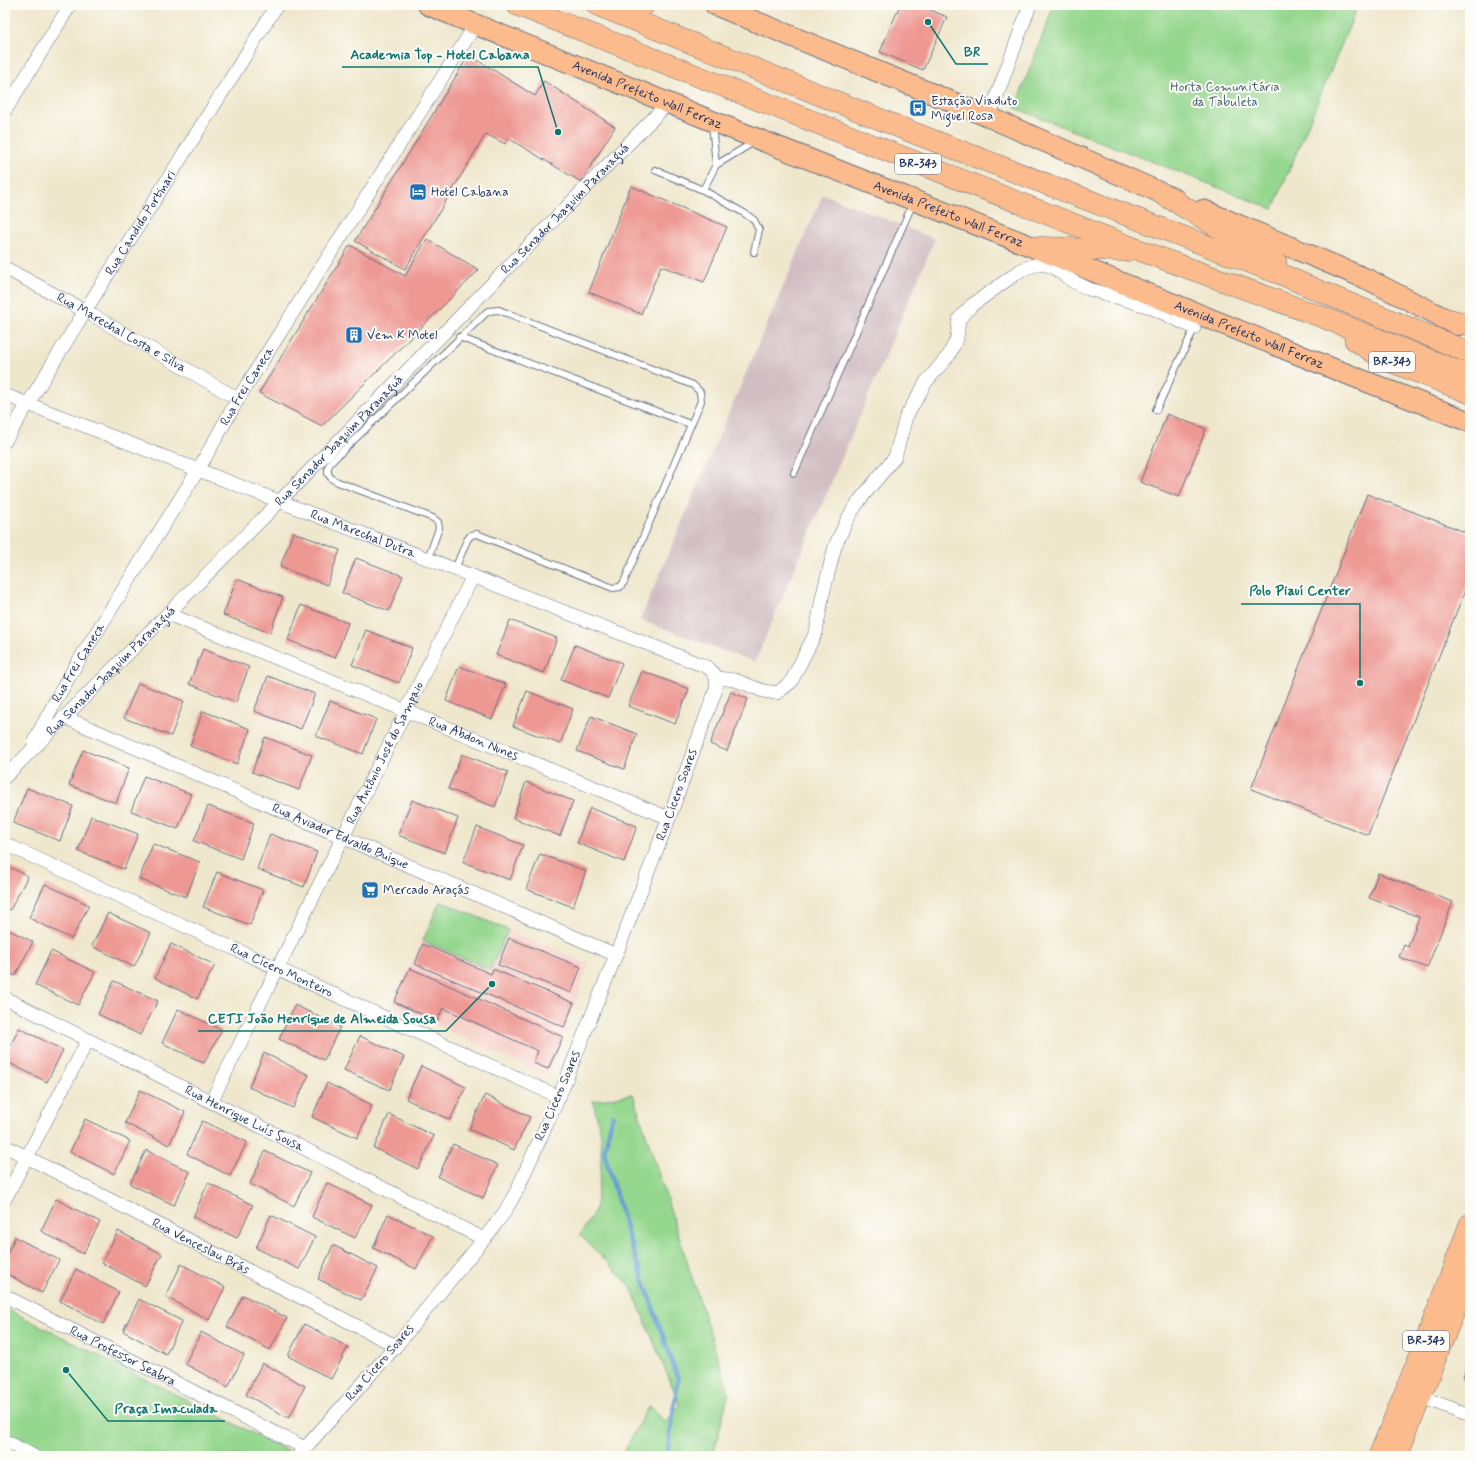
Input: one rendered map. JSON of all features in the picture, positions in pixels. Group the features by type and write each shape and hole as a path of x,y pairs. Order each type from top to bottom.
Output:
{"highway":[{"name":"BR-343","path":"517,5 1144,252 1322,317 1382,358 1470,393"},
{"path":"597,5 918,135 1276,272 1332,298 1415,329 1470,353"},
{"path":"620,14 644,5"},
{"path":"1159,192 1242,241 1332,298"},
{"path":"1033,247 1144,252"},
{"path":"1322,317 1470,376"},
{"path":"1443,318 1470,325"},
{"name":"BR-343","path":"1379,1456 1423,1348 1470,1224"},
{"name":"BR-343","path":"1397,1456 1468,1280"}],"main road":[{"name":"Avenida Prefeito Wall Ferraz","path":"428,5 461,16 759,139 1033,247 1054,261 1198,321 1334,369 1470,422"},
{"path":"728,7 989,117 1159,192 1368,280 1470,332"}],"street":[{"path":"5,111 70,5"},
{"name":"Rua Candido Portinari","path":"5,441 277,5"},
{"path":"989,117 1030,5"},
{"name":"Rua Frei Caneca","path":"28,754 73,670 198,470 461,16"},
{"name":"Rua Senador Joaquim Paranaguá","path":"5,777 279,502 669,102"},
{"path":"717,678 735,680 763,691 777,693 791,682 816,632 822,598 835,546 848,518 868,489 895,457 906,417 926,382 949,355 957,338 959,319 972,304 1021,270 1038,264 1054,261"},
{"name":"Rua Marechal Costa e Silva","path":"5,268 85,311 238,399"},
{"name":"Rua Marechal Dutra","path":"5,394 279,502 707,667 717,678"},
{"name":"Rua Antônio José do Sampaio","path":"211,1102 473,576"},
{"name":"Rua Abdon Nunes","path":"168,614 669,818"},
{"name":"Rua Cícero Soares","path":"302,1452 396,1346 484,1239 504,1213 516,1192 559,1097 616,955 669,818 715,692 717,678"},
{"name":"Rua Aviador Edvaldo Buíque","path":"64,717 616,955"},
{"name":"Rua Cícero Monteiro","path":"5,844 559,1097"},
{"name":"Rua Henrique Luís Sousa","path":"5,998 484,1239"},
{"path":"5,1199 88,1040"},
{"name":"Rua Venceslau Brás","path":"5,1146 396,1346"},
{"name":"Rua Professor Seabra","path":"5,1296 302,1452"},
{"path":"1421,1397 1470,1416"},
{"path":"5,1441 34,1456"}],"lane":[{"path":"703,190 716,164 712,120"},
{"path":"716,164 759,139"},
{"path":"655,170 703,190 754,220 759,230 754,252"},
{"path":"794,473 914,200"},
{"path":"428,559 439,528 438,522 433,518 332,479 328,474 328,467 332,461 460,336 488,311 499,310 693,385 700,392 701,401 624,582 620,587 613,588 477,534 471,534 467,540 455,570"},
{"path":"1156,410 1198,321"},
{"path":"460,336 690,424"},
{"path":"1467,1376 1470,1368"}],"shaded area":[{"path":"823,194 935,239 755,662 640,620"},
{"path":"440,900 589,964 549,1077 393,1005"}],"green space":[{"name":"Horta Comunitária da Tabuleta","path":"1054,5 1358,5 1273,209 1015,108"},
{"path":"440,901 508,930 490,970 423,941"},
{"path":"633,1094 729,1392 713,1456 622,1456 649,1405 665,1422 680,1405 630,1285 580,1235 595,1211 601,1170 601,1135 593,1101"},
{"path":"5,1308 288,1451 284,1456 54,1456 5,1431"}],"building":[{"path":"900,5 919,5 947,17 923,70 880,52"},
{"name":"Hotel Cabana","path":"469,55 535,96 544,81 615,127 581,182 508,138 505,144 486,134 405,269 355,241"},
{"path":"631,186 727,227 704,282 661,266 641,314 589,292"},
{"name":"Vem K Motel","path":"427,239 479,270 322,426 259,393 350,245 405,276"},
{"path":"1167,414 1206,429 1179,497 1140,482"},
{"path":"1367,494 1470,534 1470,578 1368,835 1251,789"},
{"path":"293,532 340,550 327,585 280,567"},
{"path":"356,558 403,576 389,611 342,593"},
{"path":"237,579 283,597 270,633 223,615"},
{"path":"301,605 348,623 335,658 288,640"},
{"path":"510,620 557,638 544,673 496,655"},
{"path":"366,630 412,648 399,683 352,665"},
{"path":"575,645 622,663 608,698 561,680"},
{"path":"203,649 249,667 236,702 189,684"},
{"path":"459,666 506,684 492,719 446,701"},
{"path":"642,671 689,689 675,724 628,706"},
{"path":"268,676 315,694 301,729 254,711"},
{"path":"138,683 184,701 171,736 124,718"},
{"path":"527,691 573,709 560,744 513,726"},
{"path":"731,692 748,699 727,751 710,744"},
{"path":"330,701 376,719 363,754 316,736"},
{"path":"203,711 250,729 237,764 190,746"},
{"path":"591,716 637,734 624,769 577,751"},
{"path":"265,737 312,755 299,790 252,772"},
{"path":"83,750 129,768 116,803 69,785"},
{"path":"462,754 508,772 495,807 448,789"},
{"path":"144,776 191,794 178,829 131,811"},
{"path":"526,782 573,801 560,836 513,818"},
{"path":"27,788 73,806 60,841 13,823"},
{"path":"412,800 458,818 445,853 398,835"},
{"path":"208,806 254,823 241,859 194,841"},
{"path":"590,808 637,826 624,862 577,843"},
{"path":"91,816 138,834 124,869 78,851"},
{"path":"477,827 523,845 510,880 463,862"},
{"path":"270,834 317,852 304,887 257,869"},
{"path":"153,844 200,862 186,897 139,879"},
{"path":"540,854 586,871 573,907 526,889"},
{"path":"5,865 28,876 10,910 5,907"},
{"path":"217,872 263,890 250,925 203,907"},
{"path":"1378,873 1453,902 1427,968 1399,957 1404,945 1408,947 1419,917 1369,898"},
{"path":"45,884 89,905 72,939 29,918"},
{"path":"108,913 151,933 134,967 92,946"},
{"path":"5,928 33,942 15,976 5,970"},
{"path":"509,938 581,967 571,993 498,965"},
{"path":"171,944 215,965 197,999 155,978"},
{"path":"423,944 491,974 493,969 574,1003 564,1027 415,964"},
{"path":"51,951 95,972 78,1005 35,985"},
{"path":"410,968 563,1037 548,1069 533,1063 538,1051 443,1008 437,1021 394,1002"},
{"path":"114,981 158,1001 140,1035 98,1014"},
{"path":"295,1005 340,1027 324,1060 279,1039"},
{"path":"178,1009 222,1030 204,1063 162,1043"},
{"path":"19,1028 63,1050 47,1082 5,1061 5,1057"},
{"path":"360,1036 404,1057 389,1090 344,1070"},
{"path":"264,1053 309,1075 293,1108 249,1087"},
{"path":"421,1066 466,1087 450,1120 406,1099"},
{"path":"327,1083 372,1105 357,1138 312,1117"},
{"path":"140,1090 185,1112 169,1145 125,1123"},
{"path":"485,1095 530,1117 514,1150 469,1129"},
{"path":"389,1114 434,1136 418,1169 374,1148"},
{"path":"85,1119 130,1141 114,1174 70,1152"},
{"path":"202,1121 247,1142 230,1176 187,1154"},
{"path":"453,1144 498,1165 483,1198 438,1177"},
{"path":"146,1150 190,1172 174,1205 130,1184"},
{"path":"265,1151 310,1173 294,1206 250,1184"},
{"path":"208,1183 253,1205 237,1238 193,1217"},
{"path":"327,1183 372,1205 355,1238 312,1217"},
{"path":"56,1199 100,1222 83,1254 41,1231"},
{"path":"388,1214 433,1236 416,1269 373,1248"},
{"path":"271,1215 315,1237 299,1269 256,1248"},
{"path":"118,1231 162,1254 145,1286 102,1263"},
{"path":"15,1237 59,1260 42,1293 5,1273 5,1258"},
{"path":"333,1245 378,1268 361,1300 318,1279"},
{"path":"181,1264 225,1287 209,1320 166,1297"},
{"path":"76,1269 119,1292 103,1324 60,1301"},
{"path":"243,1295 287,1318 270,1350 227,1327"},
{"path":"139,1299 182,1321 166,1354 123,1331"},
{"path":"304,1324 348,1347 331,1379 288,1356"},
{"path":"201,1332 244,1355 228,1387 185,1364"},
{"path":"262,1363 305,1386 289,1418 246,1395"}],"waterway":[{"path":"613,1115 604,1152 629,1239 678,1379 667,1456"}],"place":[{"name":"BR","path":"928,22"},
{"name":"Estação Viaduto Miguel Rosa","path":"918,108"},
{"name":"Academia Top - Hotel Cabana","path":"558,132"},
{"name":"Hotel Cabana","path":"418,192"},
{"name":"Vem K Motel","path":"354,335"},
{"name":"Polo Piauí Center","path":"1360,683"},
{"name":"Mercado Araçás","path":"370,890"},
{"name":"CETI João Henrique de Almeida Sousa","path":"492,984"},
{"name":"Praça Imaculada","path":"66,1370"}]}
